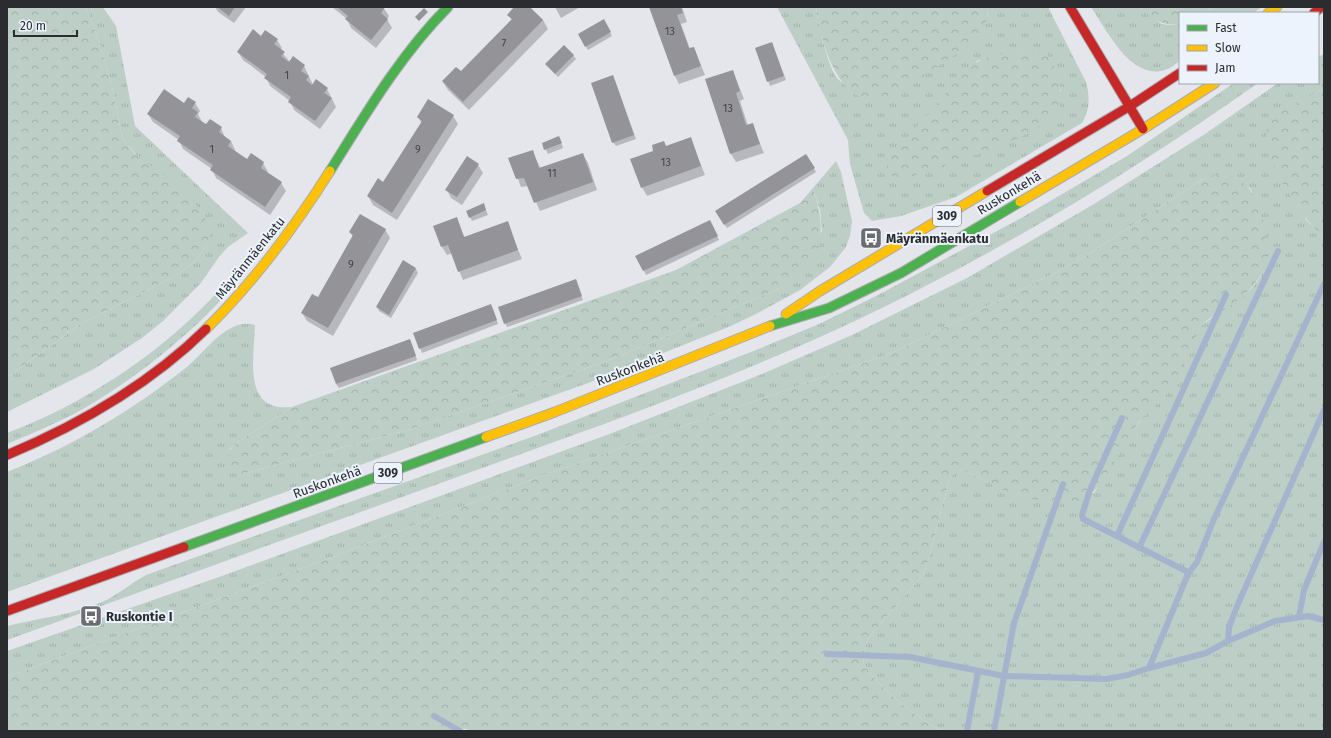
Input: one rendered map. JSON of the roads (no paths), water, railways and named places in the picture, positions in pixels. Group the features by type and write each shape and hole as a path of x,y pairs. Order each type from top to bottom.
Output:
{"main road":[{"name":"Mäyränmäenkatu","path":"7,455 28,448 80,422 130,391 175,356 211,325 239,296 287,236 392,76 433,20 448,7"},
{"path":"1070,7 1143,129"},
{"name":"Ruskonkehä","path":"765,328 820,291 1130,106 1179,74"},
{"name":"Ruskonkehä","path":"7,611 556,412 687,361 765,328 829,308 901,274 1143,129 1213,84"}],"waterway":[{"path":"1139,548 1278,251"},
{"path":"1188,574 1197,562 1214,519 1324,284"},
{"path":"1117,536 1226,295"},
{"path":"1228,641 1229,627 1238,604 1324,410"},
{"path":"1122,418 1090,490 1082,515 1083,519 1186,571 1188,574 1149,668"},
{"path":"994,731 1014,623 1063,484"},
{"path":"1299,617 1304,590 1324,542"},
{"path":"827,654 910,657 1004,676 1106,679 1128,675 1206,653 1228,641 1275,621 1308,616 1324,620"},
{"path":"967,731 978,672"},
{"path":"434,716 460,731"}],"place":[{"name":"Mäyränmäenkatu","path":"871,238"},
{"name":"Ruskontie I","path":"91,616"}]}
